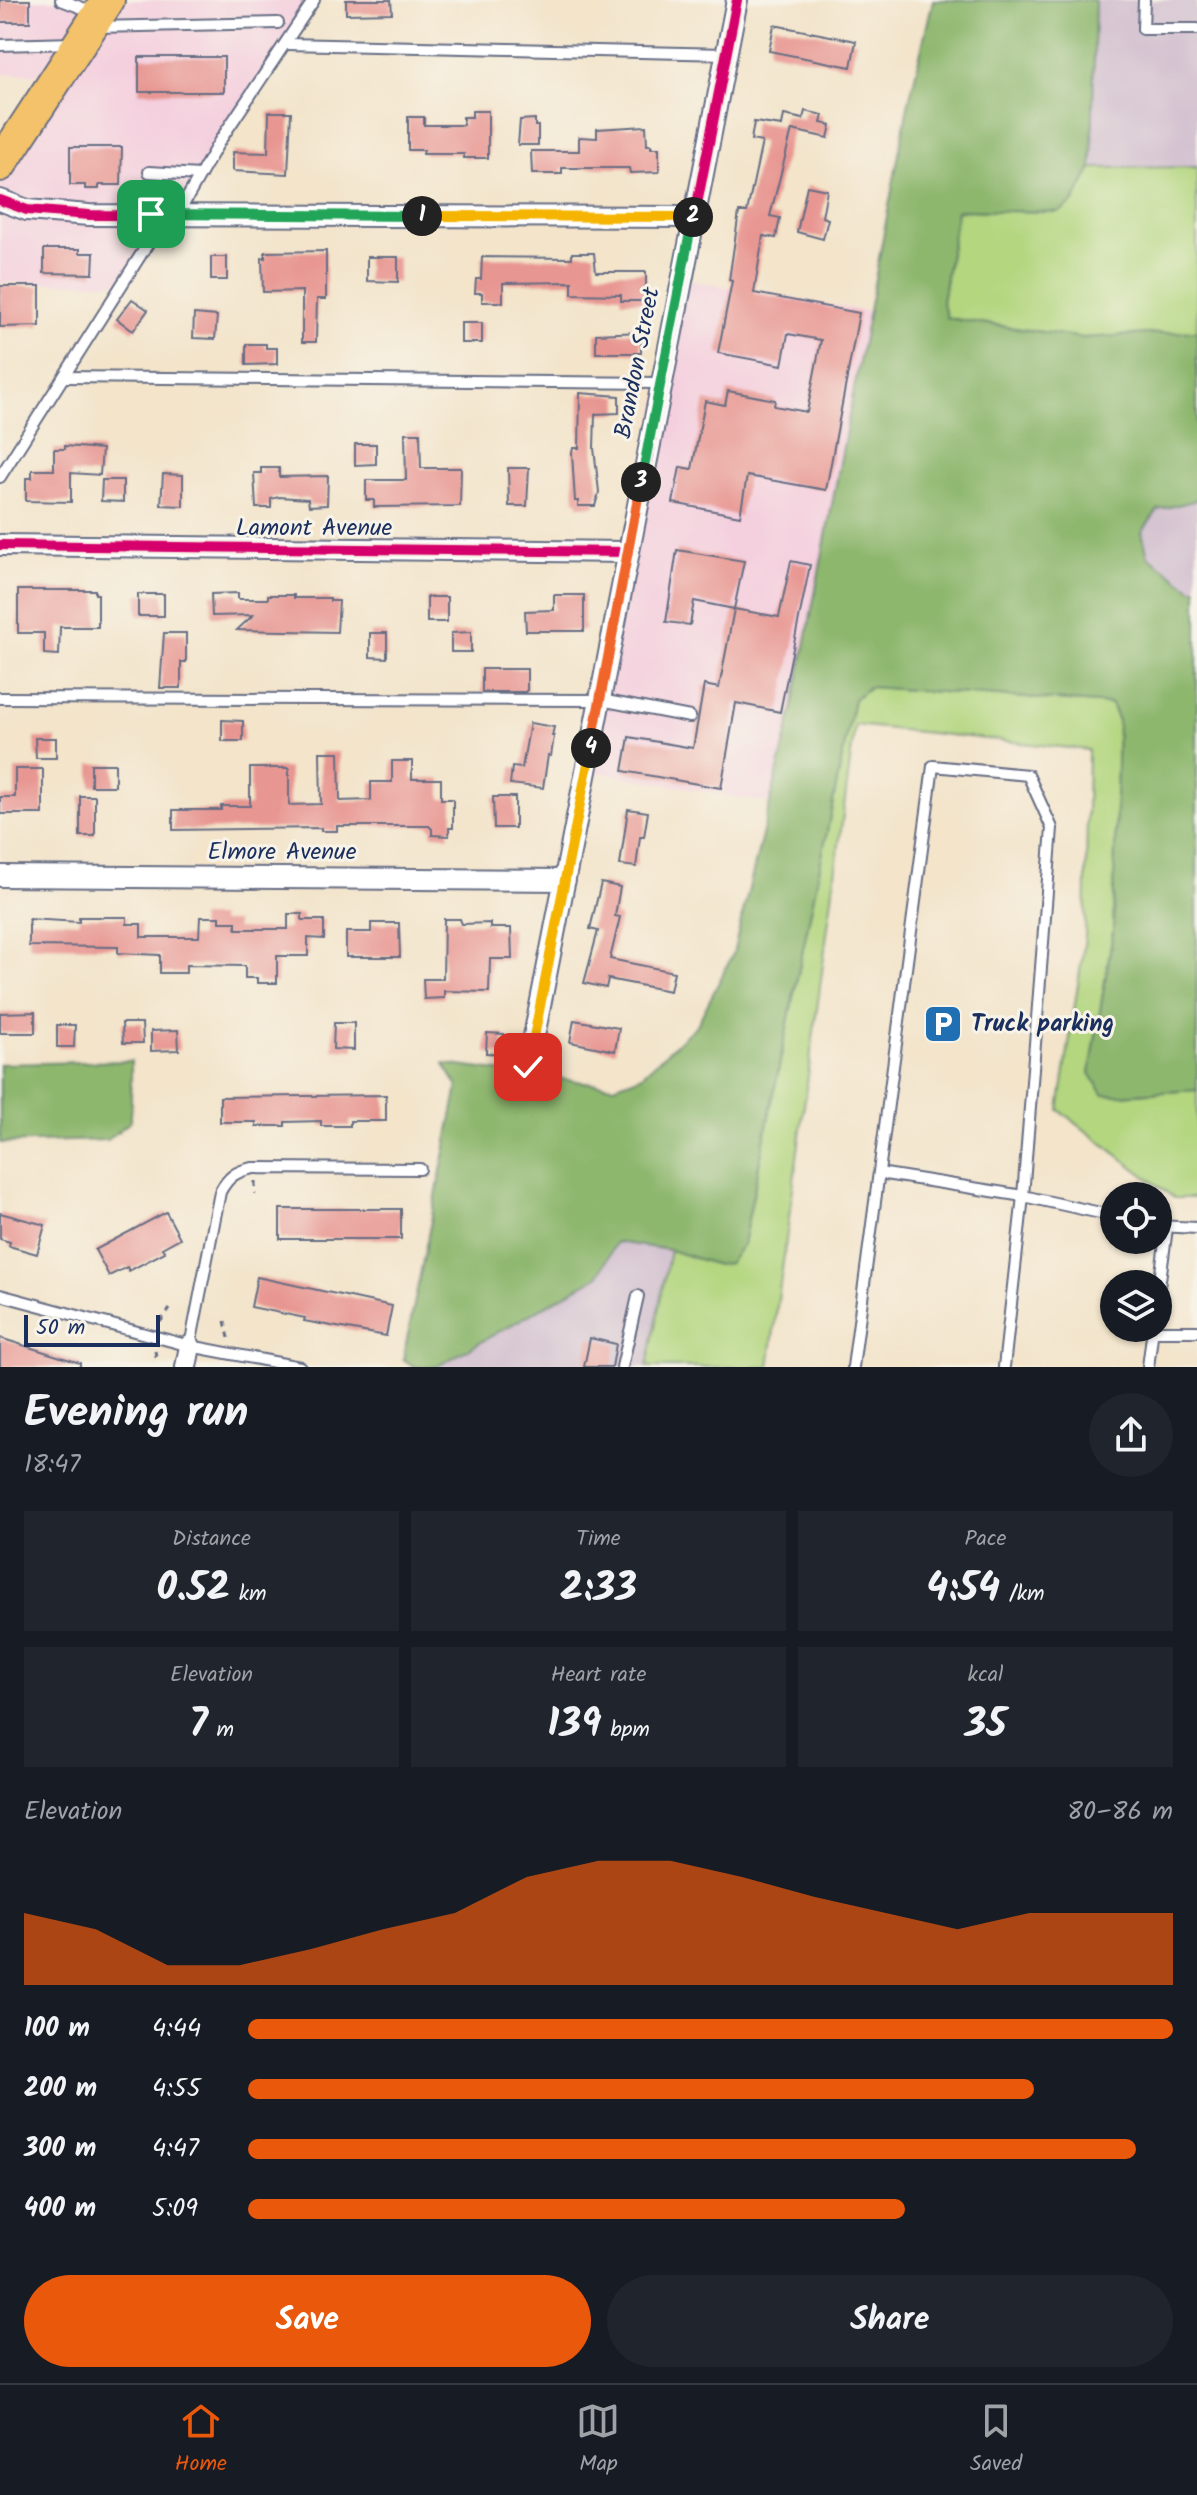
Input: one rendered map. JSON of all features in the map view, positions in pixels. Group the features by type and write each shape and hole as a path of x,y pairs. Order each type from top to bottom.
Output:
{"main road":[{"path":"0,165 94,21"}],"street":[{"name":"Brandon Street","path":"528,1067 737,0"},
{"path":"0,200 27,210 53,214 694,217"},
{"name":"Lamont Avenue","path":"0,545 627,552"},
{"name":"Elmore Avenue","path":"0,876 565,880"},
{"path":"186,1367 190,1346"}],"lane":[{"path":"61,0 94,21"},
{"path":"0,477 314,0"},
{"path":"1144,0 1143,29 1197,29"},
{"path":"0,45 94,21 278,23"},
{"path":"286,44 727,54"},
{"path":"149,172 200,175"},
{"path":"64,377 660,383"},
{"path":"0,698 601,700 690,717"},
{"path":"853,1367 933,766 1028,775 1052,828 1023,1196 1004,1367"},
{"path":"190,1346 220,1192 227,1179 239,1171 253,1168 420,1169"},
{"path":"879,1173 1023,1196 1100,1213"},
{"path":"1172,1227 1197,1228"},
{"path":"0,1295 190,1346 300,1367"},
{"path":"622,1367 638,1296"},
{"path":"1172,1330 1197,1331"},
{"path":"1148,1367 1151,1342"}],"path":[{"path":"254,1177 255,1194"},
{"path":"158,1325 170,1309"},
{"path":"225,1321 230,1341"}],"shaded area":[{"path":"0,0 314,0 131,283 0,283 0,161 55,74 0,74"},
{"path":"1095,0 1197,0 1197,167 1092,168"},
{"path":"683,279 870,312 793,709 770,803 580,769"},
{"path":"1197,500 1197,589 1192,589 1148,556 1142,532 1158,510"},
{"path":"616,1242 670,1250 647,1367 436,1367 597,1276"}],"green space":[{"path":"933,0 1095,0 1092,168 1074,202 1059,212 957,210 942,302 947,318 1083,338 1197,331 1197,500 1158,510 1142,532 1148,556 1192,589 1197,589 1197,1090 1103,1094 1090,1073 1113,932 1118,721 1111,704 869,687 854,699 743,1244 729,1263 717,1265 670,1250 616,1242 598,1276 436,1367 415,1367 403,1359 458,1087 444,1064 614,1086 641,1076 697,1025 733,954 793,709 908,106"},
{"path":"1197,167 1197,331 1083,338 947,318 942,302 957,210 1059,212 1074,202 1092,168"},
{"path":"869,687 1111,704 1118,721 1113,932 1090,1073 1117,1095 1197,1090 1197,1198 1174,1198 1172,1182 1153,1182 1059,1110 1085,938 1088,750 855,725 769,1367 647,1367 670,1250 717,1265 743,1244 854,699"},
{"path":"131,1061 131,1121 107,1140 0,1143 0,1064"}],"building":[{"path":"0,0 30,0 30,22 0,22"},
{"path":"346,0 391,0 392,13 346,14"},
{"path":"774,25 856,41 851,67 769,51"},
{"path":"139,57 224,57 224,92 139,92"},
{"path":"472,111 488,111 488,158 464,158 464,154 423,154 424,150 408,150 408,117 424,117 424,125 463,125 463,117 472,117"},
{"path":"805,111 823,115 821,123 831,125 828,138 792,130 770,216 780,218 776,238 763,236 754,293 859,313 826,490 747,476 740,516 673,503 680,467 692,469 705,401 725,405 728,391 775,400 774,406 807,412 821,340 788,334 782,365 718,353 732,281 729,280 739,212 747,212 762,142 751,140 754,122 782,126 784,115 803,119"},
{"path":"269,112 291,112 288,174 233,171 233,152 268,153"},
{"path":"535,119 538,145 518,145 520,120"},
{"path":"646,126 647,145 659,148 659,172 630,173 629,168 562,168 562,174 532,174 531,151 579,151 579,137 597,138 597,129"},
{"path":"70,147 122,147 121,185 99,185 99,189 85,189 85,185 70,185"},
{"path":"807,186 827,190 822,217 828,219 823,239 797,232"},
{"path":"44,249 80,249 80,253 94,253 93,274 44,273"},
{"path":"326,251 326,299 317,299 316,342 302,342 302,291 263,292 262,258 265,258 265,252"},
{"path":"572,253 594,253 596,272 646,272 646,301 621,301 621,295 572,294 572,282 503,283 503,302 482,302 482,293 475,293 476,279 481,279 482,257 572,258"},
{"path":"211,257 227,257 227,280 211,280"},
{"path":"367,257 398,257 398,282 367,281"},
{"path":"0,286 40,286 40,326 0,327"},
{"path":"132,299 148,310 133,331 117,319"},
{"path":"194,314 217,316 215,339 193,338"},
{"path":"461,323 482,323 482,343 461,343"},
{"path":"641,332 641,353 596,353 596,334"},
{"path":"246,344 266,344 266,348 277,348 277,364 246,365"},
{"path":"580,393 619,396 619,413 595,414 594,448 599,492 595,506 578,506 578,501 575,501 572,453 573,448 579,448"},
{"path":"405,433 420,433 421,468 461,468 460,506 374,507 374,500 366,500 366,480 406,480"},
{"path":"355,444 376,444 376,464 355,465"},
{"path":"65,446 102,449 100,475 71,473 71,502 26,501 26,478 32,478 32,470 54,470 54,449 65,449"},
{"path":"261,468 279,468 279,477 328,476 327,505 309,506 308,499 279,497 271,499 271,508 256,508 254,473 261,473"},
{"path":"508,468 529,468 527,506 509,506"},
{"path":"163,474 183,475 183,506 161,505"},
{"path":"102,480 123,480 123,502 101,501"},
{"path":"677,550 744,561 734,609 694,601 690,625 666,622"},
{"path":"791,561 810,565 780,712 736,703 721,788 623,771 629,737 693,748 704,685 719,688 734,609 779,617"},
{"path":"18,590 95,590 98,594 98,627 60,627 59,655 44,654 44,633 18,633"},
{"path":"238,593 238,599 294,595 294,598 339,601 337,632 237,630 253,615 212,616 211,594"},
{"path":"138,594 164,594 164,616 138,616"},
{"path":"554,595 584,595 584,631 526,631 525,611 554,610"},
{"path":"427,597 447,597 447,622 427,622"},
{"path":"471,632 471,652 451,652 451,633"},
{"path":"164,633 186,633 186,662 181,662 181,688 160,688"},
{"path":"370,633 387,633 387,658 370,657"},
{"path":"482,669 527,669 527,690 482,692"},
{"path":"222,720 243,721 243,741 222,741"},
{"path":"530,723 554,727 543,788 510,784 512,767 522,768"},
{"path":"35,738 56,738 56,758 36,758"},
{"path":"320,752 339,752 340,801 371,800 371,782 392,782 392,761 412,761 412,779 441,779 441,799 453,799 453,828 449,828 449,836 432,835 429,826 337,826 337,831 321,831 321,828 173,830 173,810 221,810 221,806 250,806 250,768 289,768 289,805 321,804"},
{"path":"91,764 115,764 115,786 91,786"},
{"path":"15,769 43,769 43,814 0,814 0,797 15,797"},
{"path":"80,796 95,796 95,836 80,836"},
{"path":"493,797 515,797 515,828 494,828"},
{"path":"628,809 648,812 644,837 640,837 636,867 620,865"},
{"path":"601,883 620,887 615,916 620,917 610,959 674,972 670,991 608,979 606,988 584,983 598,931 590,929"},
{"path":"288,914 302,914 302,920 324,920 324,939 308,938 308,956 277,956 277,983 257,983 257,978 245,978 245,966 186,965 186,973 160,973 160,955 118,953 118,947 29,946 29,919 79,922 79,917 127,917 127,924 141,924 141,937 199,937 200,917 220,917 220,922 236,922 236,929 288,929"},
{"path":"444,919 460,919 462,924 490,923 490,928 511,928 512,959 490,959 489,992 444,991 444,998 424,999 423,979 443,979"},
{"path":"371,923 399,923 400,957 346,957 346,932 371,932"},
{"path":"35,1012 35,1033 0,1033 0,1013"},
{"path":"574,1020 619,1028 615,1051 570,1042"},
{"path":"122,1023 142,1023 143,1043 123,1043"},
{"path":"334,1023 354,1023 354,1050 333,1049"},
{"path":"57,1025 75,1025 74,1047 57,1047"},
{"path":"178,1030 179,1050 151,1051 151,1031"},
{"path":"487,1033 504,1034 502,1054 486,1053"},
{"path":"386,1095 386,1121 350,1121 350,1126 321,1126 321,1121 285,1122 285,1126 220,1122 220,1097"},
{"path":"280,1209 401,1209 401,1239 280,1239"},
{"path":"166,1212 180,1238 162,1248 165,1252 129,1271 127,1267 109,1276 95,1250"},
{"path":"0,1213 45,1225 37,1254 9,1246 10,1242 0,1239"},
{"path":"257,1277 392,1306 386,1336 304,1321 305,1318 251,1307"},
{"path":"0,1338 80,1363 80,1367 0,1367"},
{"path":"590,1338 616,1344 612,1367 584,1367"}],"cycle path":[{"path":"528,1067 737,0"},
{"path":"0,200 27,210 89,215 694,217"},
{"path":"0,545 627,552"}],"place":[{"name":"Truck parking","path":"943,1024"}],"route":[{"path":"151,214 694,217 528,1067"}]}
